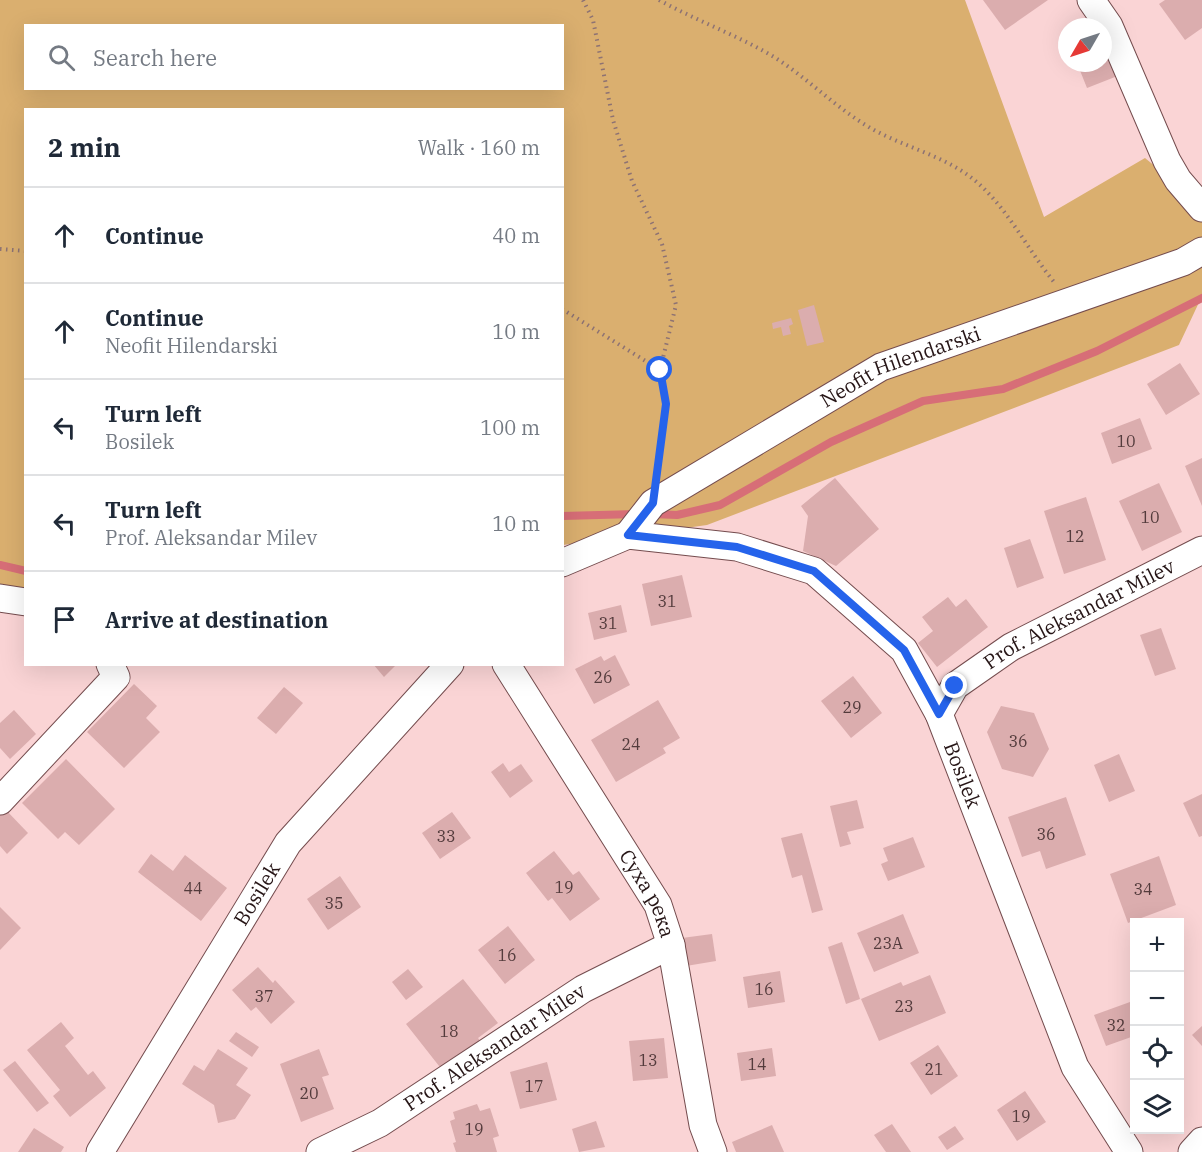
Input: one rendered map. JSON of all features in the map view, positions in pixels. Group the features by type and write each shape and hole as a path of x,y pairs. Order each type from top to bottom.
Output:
{"street":[{"path":"1091,0 1109,26 1167,161 1178,180 1202,208"},
{"name":"Neofit Hilendarski","path":"628,535 653,503 880,367 1183,262 1202,250"},
{"name":"Bosilek","path":"564,562 628,535 737,547 814,571 904,650 939,714 1075,1067 1129,1152"},
{"name":"Prof. Aleksandar Milev","path":"939,714 955,686 1011,647 1202,550"},
{"path":"0,598 24,602"},
{"name":"Bosilek","path":"100,1152 288,843 448,666"},
{"name":"Суха река","path":"507,666 658,905 672,945 703,1125 713,1152"},
{"path":"0,801 113,671"},
{"name":"Prof. Aleksandar Milev","path":"320,1152 380,1123 584,989 672,945"},
{"path":"1192,1152 1202,1141"}],"path":[{"path":"583,0 593,20 613,120 632,181 662,244 676,305 660,370 666,404 653,503"},
{"path":"660,0 711,23 773,57 871,129 913,150 946,160 965,173 999,206 1027,248 1070,301"},
{"path":"0,249 24,251"},
{"path":"564,310 660,370"}],"shaded area":[{"path":"0,0 965,0 1044,217 1145,158 1202,205 1202,296 1179,345 707,525 564,545 564,108 24,108 24,602 0,598"}],"building":[{"path":"983,0 1048,0 1005,30"},
{"path":"1165,0 1202,0 1202,28 1185,40 1159,4"},
{"path":"1112,53 1120,75 1087,88 1081,72 1112,72"},
{"path":"814,305 824,342 807,346 798,310"},
{"path":"791,318 793,324 789,326 791,334 783,336 781,327 773,329 772,323"},
{"path":"1180,363 1200,394 1166,415 1147,384"},
{"path":"1140,418 1152,449 1112,464 1101,433"},
{"path":"1202,458 1202,506 1185,466"},
{"path":"835,478 879,529 836,566 803,551 808,516 801,506"},
{"path":"1159,483 1182,532 1142,551 1119,501"},
{"path":"1086,497 1106,560 1064,574 1044,511"},
{"path":"1030,539 1044,578 1017,588 1004,548"},
{"path":"682,575 692,617 651,626 642,584"},
{"path":"948,597 956,607 966,599 988,627 937,667 918,643 933,631 922,617"},
{"path":"621,605 627,632 594,640 588,613"},
{"path":"1161,628 1176,669 1155,676 1140,635"},
{"path":"615,655 630,685 594,704 575,669 601,656 604,661"},
{"path":"375,666 395,666 384,677"},
{"path":"853,676 882,713 851,738 821,701"},
{"path":"134,684 157,706 146,718 160,732 124,768 87,732"},
{"path":"284,687 303,703 276,734 257,718"},
{"path":"658,700 680,738 663,748 666,753 616,782 591,740"},
{"path":"1001,706 1034,713 1049,749 1033,777 1002,769 987,732"},
{"path":"14,710 36,734 10,759 0,748 0,723"},
{"path":"1119,754 1135,791 1109,802 1094,765"},
{"path":"66,759 115,809 79,845 65,832 58,839 22,803"},
{"path":"503,763 509,772 521,764 533,781 510,798 491,772"},
{"path":"1202,794 1202,836 1199,837 1183,803"},
{"path":"1066,797 1086,855 1046,869 1040,851 1022,857 1008,817"},
{"path":"857,800 864,828 847,832 851,844 840,847 830,806"},
{"path":"4,808 28,833 7,854 0,846 0,811"},
{"path":"452,812 471,838 440,859 422,833"},
{"path":"802,833 823,910 812,913 802,875 792,878 781,838"},
{"path":"913,837 925,867 888,881 881,864 888,861 883,848"},
{"path":"554,851 573,875 579,871 600,899 570,921 552,898 548,901 526,873"},
{"path":"151,854 173,871 185,855 227,888 201,921 138,872"},
{"path":"1159,856 1176,905 1141,918 1130,918 1128,923 1110,874"},
{"path":"340,876 361,907 328,930 307,899"},
{"path":"0,907 21,928 0,950"},
{"path":"903,914 919,953 874,972 857,933"},
{"path":"508,926 535,960 505,984 478,950"},
{"path":"712,934 716,961 686,966 682,938"},
{"path":"842,942 860,999 846,1004 828,947"},
{"path":"258,967 273,983 275,980 295,1002 271,1024 256,1007 251,1011 232,990"},
{"path":"408,969 423,987 406,1000 392,982"},
{"path":"780,971 785,1002 748,1008 743,977"},
{"path":"930,975 946,1013 879,1041 861,999 901,982 903,986"},
{"path":"463,979 498,1023 478,1038 481,1042 443,1071 406,1024"},
{"path":"1130,1002 1130,1037 1106,1046 1094,1015"},
{"path":"61,1022 74,1038 65,1046 88,1075 93,1071 106,1088 70,1117 53,1096 60,1090 27,1050"},
{"path":"1202,1026 1202,1046 1192,1035"},
{"path":"236,1032 259,1047 252,1057 229,1041"},
{"path":"664,1038 668,1078 633,1081 629,1041"},
{"path":"938,1045 958,1076 931,1095 910,1063"},
{"path":"772,1048 776,1076 741,1081 737,1053"},
{"path":"218,1049 248,1068 236,1085 251,1095 235,1119 218,1123 214,1105 182,1084 194,1065 204,1071"},
{"path":"319,1049 329,1075 322,1077 334,1109 301,1122 280,1064"},
{"path":"15,1061 49,1103 37,1112 3,1070"},
{"path":"547,1062 557,1100 520,1109 510,1072"},
{"path":"1025,1091 1046,1122 1017,1141 997,1110"},
{"path":"477,1104 480,1111 490,1108 499,1136 493,1138 497,1152 456,1152 453,1143 456,1142 450,1121 455,1119 453,1112"},
{"path":"596,1121 605,1147 579,1152 572,1129"},
{"path":"892,1124 911,1152 886,1152 874,1135"},
{"path":"772,1125 784,1152 736,1152 732,1142"},
{"path":"955,1126 964,1139 947,1150 938,1137"},
{"path":"34,1128 64,1147 61,1152 18,1152"}],"waterway":[{"path":"651,514 677,515 720,505 831,442 923,401 1003,389 1097,351 1202,298"},
{"path":"564,516 636,514"},
{"path":"0,565 24,571"}],"route":[{"path":"660,370 666,404 653,503 628,535 737,547 814,571 904,650 939,714 955,686"}]}
